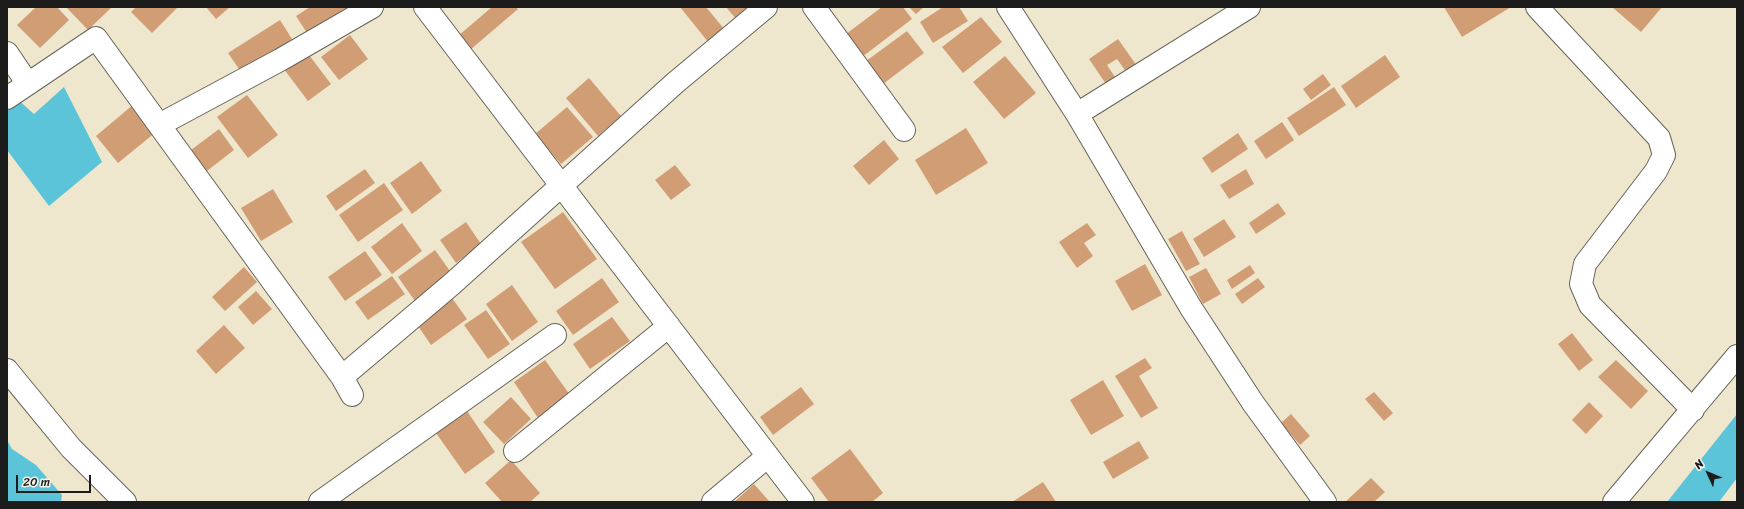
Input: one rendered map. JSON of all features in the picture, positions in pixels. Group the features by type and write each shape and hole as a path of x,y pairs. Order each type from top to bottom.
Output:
{"street":[{"path":"159,125 280,60 372,7"},
{"path":"425,7 803,502"},
{"path":"7,98 96,38 347,386 452,284 561,185 676,83 766,7"},
{"path":"814,7 904,130"},
{"path":"1008,7 1077,114 1191,308 1253,403 1325,502"},
{"path":"1077,114 1249,7"},
{"path":"1537,7 1659,138 1664,155 1658,166 1585,264 1581,284 1590,305 1693,410"},
{"path":"7,53 28,84"},
{"path":"515,451 669,326"},
{"path":"320,502 555,335"},
{"path":"1614,502 1737,356"},
{"path":"7,370 71,448 125,502"},
{"path":"713,502 768,456"}],"water":[{"path":"64,87 102,162 49,206 7,150 7,105 16,98 34,114"},
{"path":"1737,414 1737,478 1719,502 1667,502"},
{"path":"7,440 12,449 36,465 62,495 61,502 7,502"}],"building":[{"path":"36,7 57,7 69,20 40,48 17,25"},
{"path":"66,7 112,7 88,30"},
{"path":"136,7 178,7 152,33 131,12"},
{"path":"206,7 230,7 216,19"},
{"path":"310,7 353,7 309,36 296,16"},
{"path":"492,7 516,7 518,9 470,50 458,36"},
{"path":"680,7 706,7 725,30 709,43"},
{"path":"726,7 750,7 736,19"},
{"path":"882,7 903,7 912,19 862,57 846,34"},
{"path":"909,7 924,7 916,14"},
{"path":"943,7 959,7 968,21 933,43 920,22"},
{"path":"1444,7 1511,7 1462,37"},
{"path":"1612,7 1662,7 1641,32"},
{"path":"981,17 1002,42 963,73 942,47"},
{"path":"280,20 292,39 241,72 228,53"},
{"path":"907,31 924,53 879,87 862,64"},
{"path":"350,35 368,59 339,80 321,57"},
{"path":"1118,39 1137,66 1127,73 1117,59 1107,65 1115,77 1106,84 1089,59"},
{"path":"306,51 331,84 308,101 283,68"},
{"path":"1385,55 1400,77 1356,108 1341,86"},
{"path":"1005,56 1036,93 1004,119 973,82"},
{"path":"1323,74 1331,85 1311,100 1303,89"},
{"path":"589,78 621,116 598,136 566,98"},
{"path":"1334,87 1346,105 1299,136 1287,118"},
{"path":"247,95 278,135 248,158 217,117"},
{"path":"134,104 156,132 118,163 96,136"},
{"path":"567,107 593,137 561,164 535,134"},
{"path":"1282,122 1294,140 1266,159 1254,141"},
{"path":"966,128 988,163 936,195 915,160"},
{"path":"219,129 234,150 203,174 187,153"},
{"path":"1238,133 1248,149 1212,173 1202,158"},
{"path":"884,140 899,159 869,185 853,166"},
{"path":"421,161 442,191 412,214 390,183"},
{"path":"675,165 691,185 671,200 655,180"},
{"path":"365,169 375,183 336,211 326,196"},
{"path":"1246,169 1254,184 1229,199 1220,185"},
{"path":"384,183 403,210 358,242 339,215"},
{"path":"273,189 293,222 261,241 241,208"},
{"path":"1278,203 1286,214 1256,234 1249,223"},
{"path":"563,212 597,259 555,289 521,242"},
{"path":"1224,219 1236,237 1204,257 1193,239"},
{"path":"466,222 481,244 456,263 440,240"},
{"path":"402,223 422,251 392,274 371,247"},
{"path":"1087,223 1096,235 1084,243 1093,256 1077,268 1059,242"},
{"path":"1182,231 1200,264 1186,271 1168,239"},
{"path":"435,250 455,278 417,304 398,277"},
{"path":"365,251 382,275 345,301 328,277"},
{"path":"1145,264 1162,295 1132,311 1115,281"},
{"path":"1250,265 1255,273 1232,289 1227,280"},
{"path":"244,267 257,282 225,311 212,297"},
{"path":"1206,268 1221,294 1203,304 1189,277"},
{"path":"392,276 405,294 368,320 355,302"},
{"path":"602,278 619,302 573,335 556,311"},
{"path":"1258,278 1265,287 1242,304 1235,294"},
{"path":"512,285 538,322 512,341 486,304"},
{"path":"256,291 272,309 253,325 238,307"},
{"path":"452,298 467,319 431,345 416,323"},
{"path":"486,310 510,344 488,359 464,325"},
{"path":"612,317 630,341 590,369 573,344"},
{"path":"224,325 245,348 216,374 196,351"},
{"path":"1572,333 1593,360 1579,371 1558,344"},
{"path":"1145,358 1152,368 1139,376 1158,408 1141,418 1115,376"},
{"path":"545,360 570,395 538,418 514,382"},
{"path":"1616,360 1648,391 1631,409 1598,377"},
{"path":"1103,380 1124,416 1091,435 1070,400"},
{"path":"801,387 814,404 773,435 760,417"},
{"path":"1374,392 1393,413 1384,421 1365,399"},
{"path":"511,397 531,419 504,444 483,422"},
{"path":"1589,402 1603,416 1586,434 1572,420"},
{"path":"467,411 495,452 465,474 436,433"},
{"path":"1291,414 1310,436 1300,445 1281,423"},
{"path":"1139,441 1149,458 1113,479 1103,462"},
{"path":"850,449 883,493 872,502 829,502 811,478"},
{"path":"511,460 540,493 530,502 502,502 485,483"},
{"path":"1371,478 1385,492 1374,502 1345,502"},
{"path":"1043,482 1056,502 1012,502"},
{"path":"754,484 769,501 734,502"}]}
